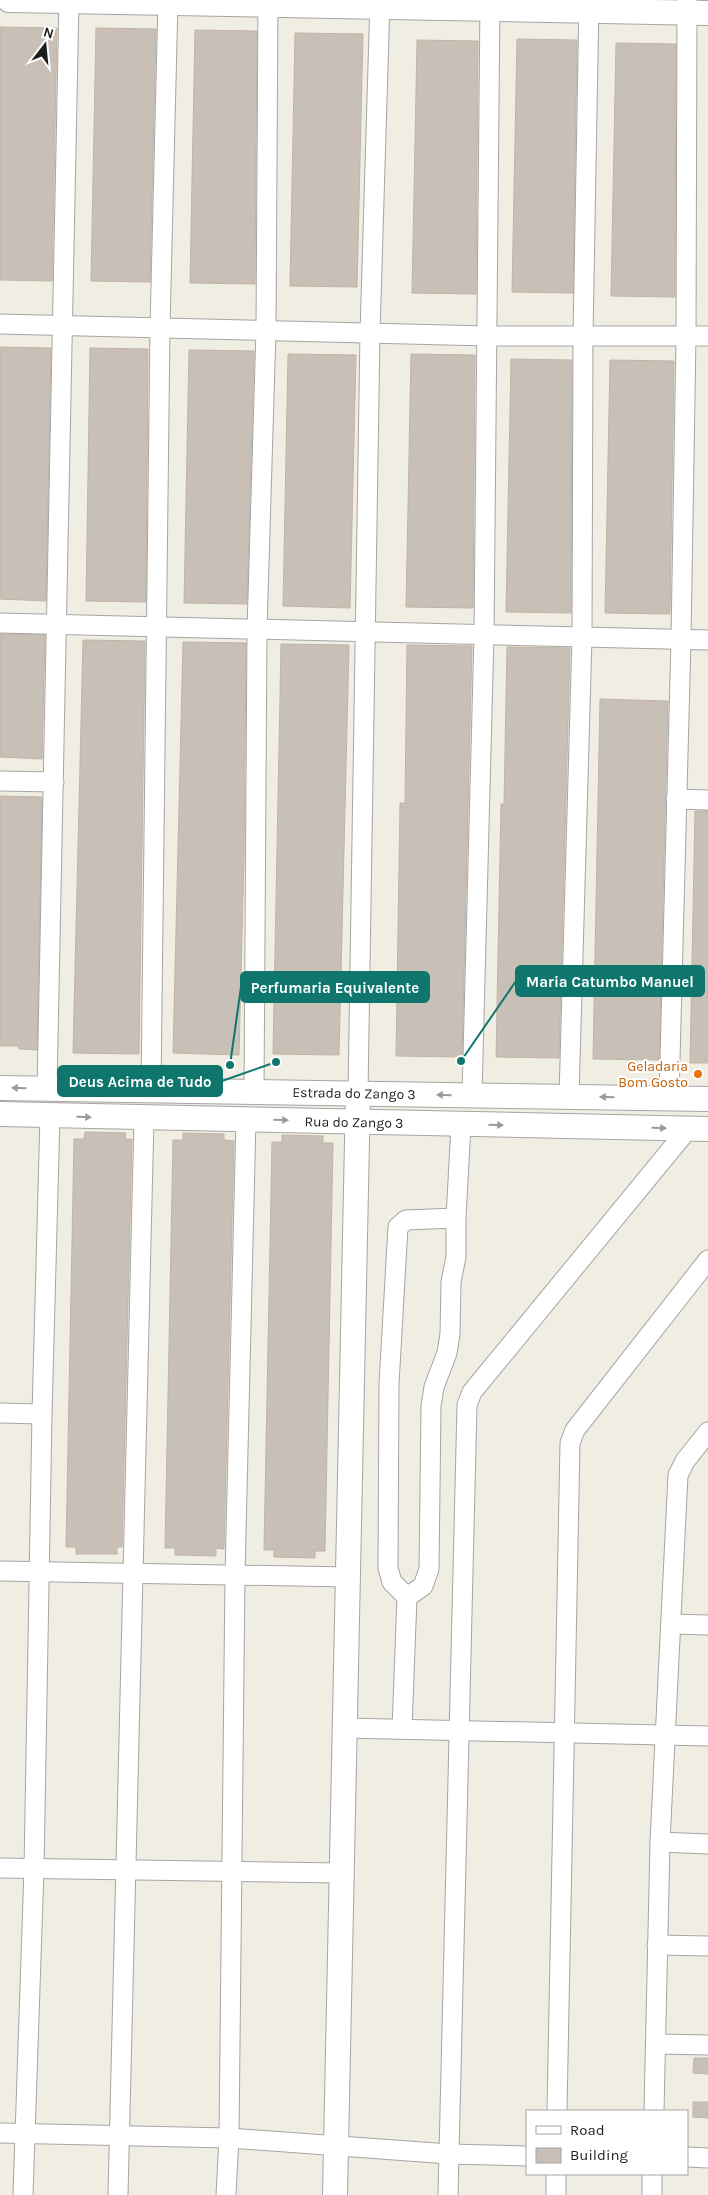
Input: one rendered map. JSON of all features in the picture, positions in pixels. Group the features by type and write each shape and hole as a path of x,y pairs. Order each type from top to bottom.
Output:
{"street":[{"path":"9,0 490,4 694,9 669,1098"},
{"path":"47,1089 58,626 61,326 69,0"},
{"path":"151,1090 160,327 168,2"},
{"path":"254,1092 257,630 266,330 268,2"},
{"path":"334,2195 358,1121 370,333 380,4"},
{"path":"472,1095 484,635 490,4"},
{"path":"569,1097 582,637 583,336 589,6"},
{"path":"0,324 487,336 708,336"},
{"path":"0,624 708,640"},
{"path":"0,781 54,782"},
{"path":"676,800 708,800"},
{"name":"Estrada do Zango 3","path":"0,1088 708,1099"},
{"name":"Rua do Zango 3","path":"0,1114 698,1129"},
{"path":"23,2195 34,1869 42,1414 50,1116"},
{"path":"118,2195 144,1118"},
{"path":"226,2195 229,2138 235,1575 246,1119"},
{"path":"407,1597 423,1586 429,1569 431,1406 434,1387 448,1353 451,1282 456,1257 460,1125"},
{"path":"448,2195 467,1405 472,1392 698,1129"},
{"path":"402,1729 407,1597 392,1582 388,1568 389,1384 398,1227 406,1220 456,1218"},
{"path":"557,2110 572,1436 708,1260"},
{"path":"0,1413 42,1414"},
{"path":"654,2110 660,1842 678,1476 684,1461 708,1432"},
{"path":"0,1571 348,1577"},
{"path":"671,1624 708,1625"},
{"path":"345,1728 708,1736"},
{"path":"660,1842 708,1844"},
{"path":"0,1868 342,1873"},
{"path":"657,1945 708,1946"},
{"path":"656,2044 708,2045"},
{"path":"0,2133 229,2138 449,2154 526,2156"},
{"path":"688,2158 708,2158"},
{"path":"556,2175 556,2195"},
{"path":"652,2175 652,2195"}],"building":[{"path":"0,27 57,28 52,281 0,280"},
{"path":"96,28 156,29 150,282 91,281"},
{"path":"195,30 257,31 255,284 190,283"},
{"path":"295,33 363,34 357,287 290,286"},
{"path":"517,39 577,40 573,293 512,292"},
{"path":"417,40 478,41 476,294 412,293"},
{"path":"616,43 676,44 675,297 611,296"},
{"path":"0,347 51,348 46,601 0,599"},
{"path":"90,348 148,349 146,602 86,601"},
{"path":"189,350 254,351 247,604 184,603"},
{"path":"288,354 356,355 350,608 283,606"},
{"path":"411,354 475,355 473,608 406,607"},
{"path":"511,359 572,360 571,613 506,612"},
{"path":"610,360 674,361 670,614 605,613"},
{"path":"0,634 45,635 42,759 0,757"},
{"path":"83,640 145,641 139,1054 73,1053"},
{"path":"183,642 246,643 244,856 239,1055 173,1053"},
{"path":"281,644 349,645 339,1055 273,1054"},
{"path":"407,645 472,646 462,1057 396,1056 400,803 405,803"},
{"path":"507,647 570,648 559,1058 496,1057 501,804 504,804"},
{"path":"600,699 668,701 659,1060 593,1059"},
{"path":"0,796 42,797 37,1050 19,1049 18,1046 0,1046"},
{"path":"695,811 708,811 708,1063 690,1063"},
{"path":"85,1132 126,1133 125,1139 132,1139 122,1547 117,1547 117,1554 76,1554 76,1547 66,1547 74,1139 84,1139"},
{"path":"183,1133 224,1134 224,1140 234,1141 224,1549 216,1548 216,1556 175,1555 175,1548 165,1548 173,1140 183,1140"},
{"path":"282,1135 323,1136 323,1143 333,1143 325,1551 315,1551 315,1558 274,1557 274,1550 264,1550 272,1142 282,1142"},
{"path":"694,2058 708,2058 708,2074 693,2073"},
{"path":"693,2102 708,2102 708,2118 693,2117"}],"place":[{"name":"Maria Catumbo Manuel","path":"461,1061"},
{"name":"Deus Acima de Tudo","path":"276,1062"},
{"name":"Perfumaria Equivalente","path":"230,1065"},
{"name":"Geladaria Bom Gosto","path":"698,1074"}]}
